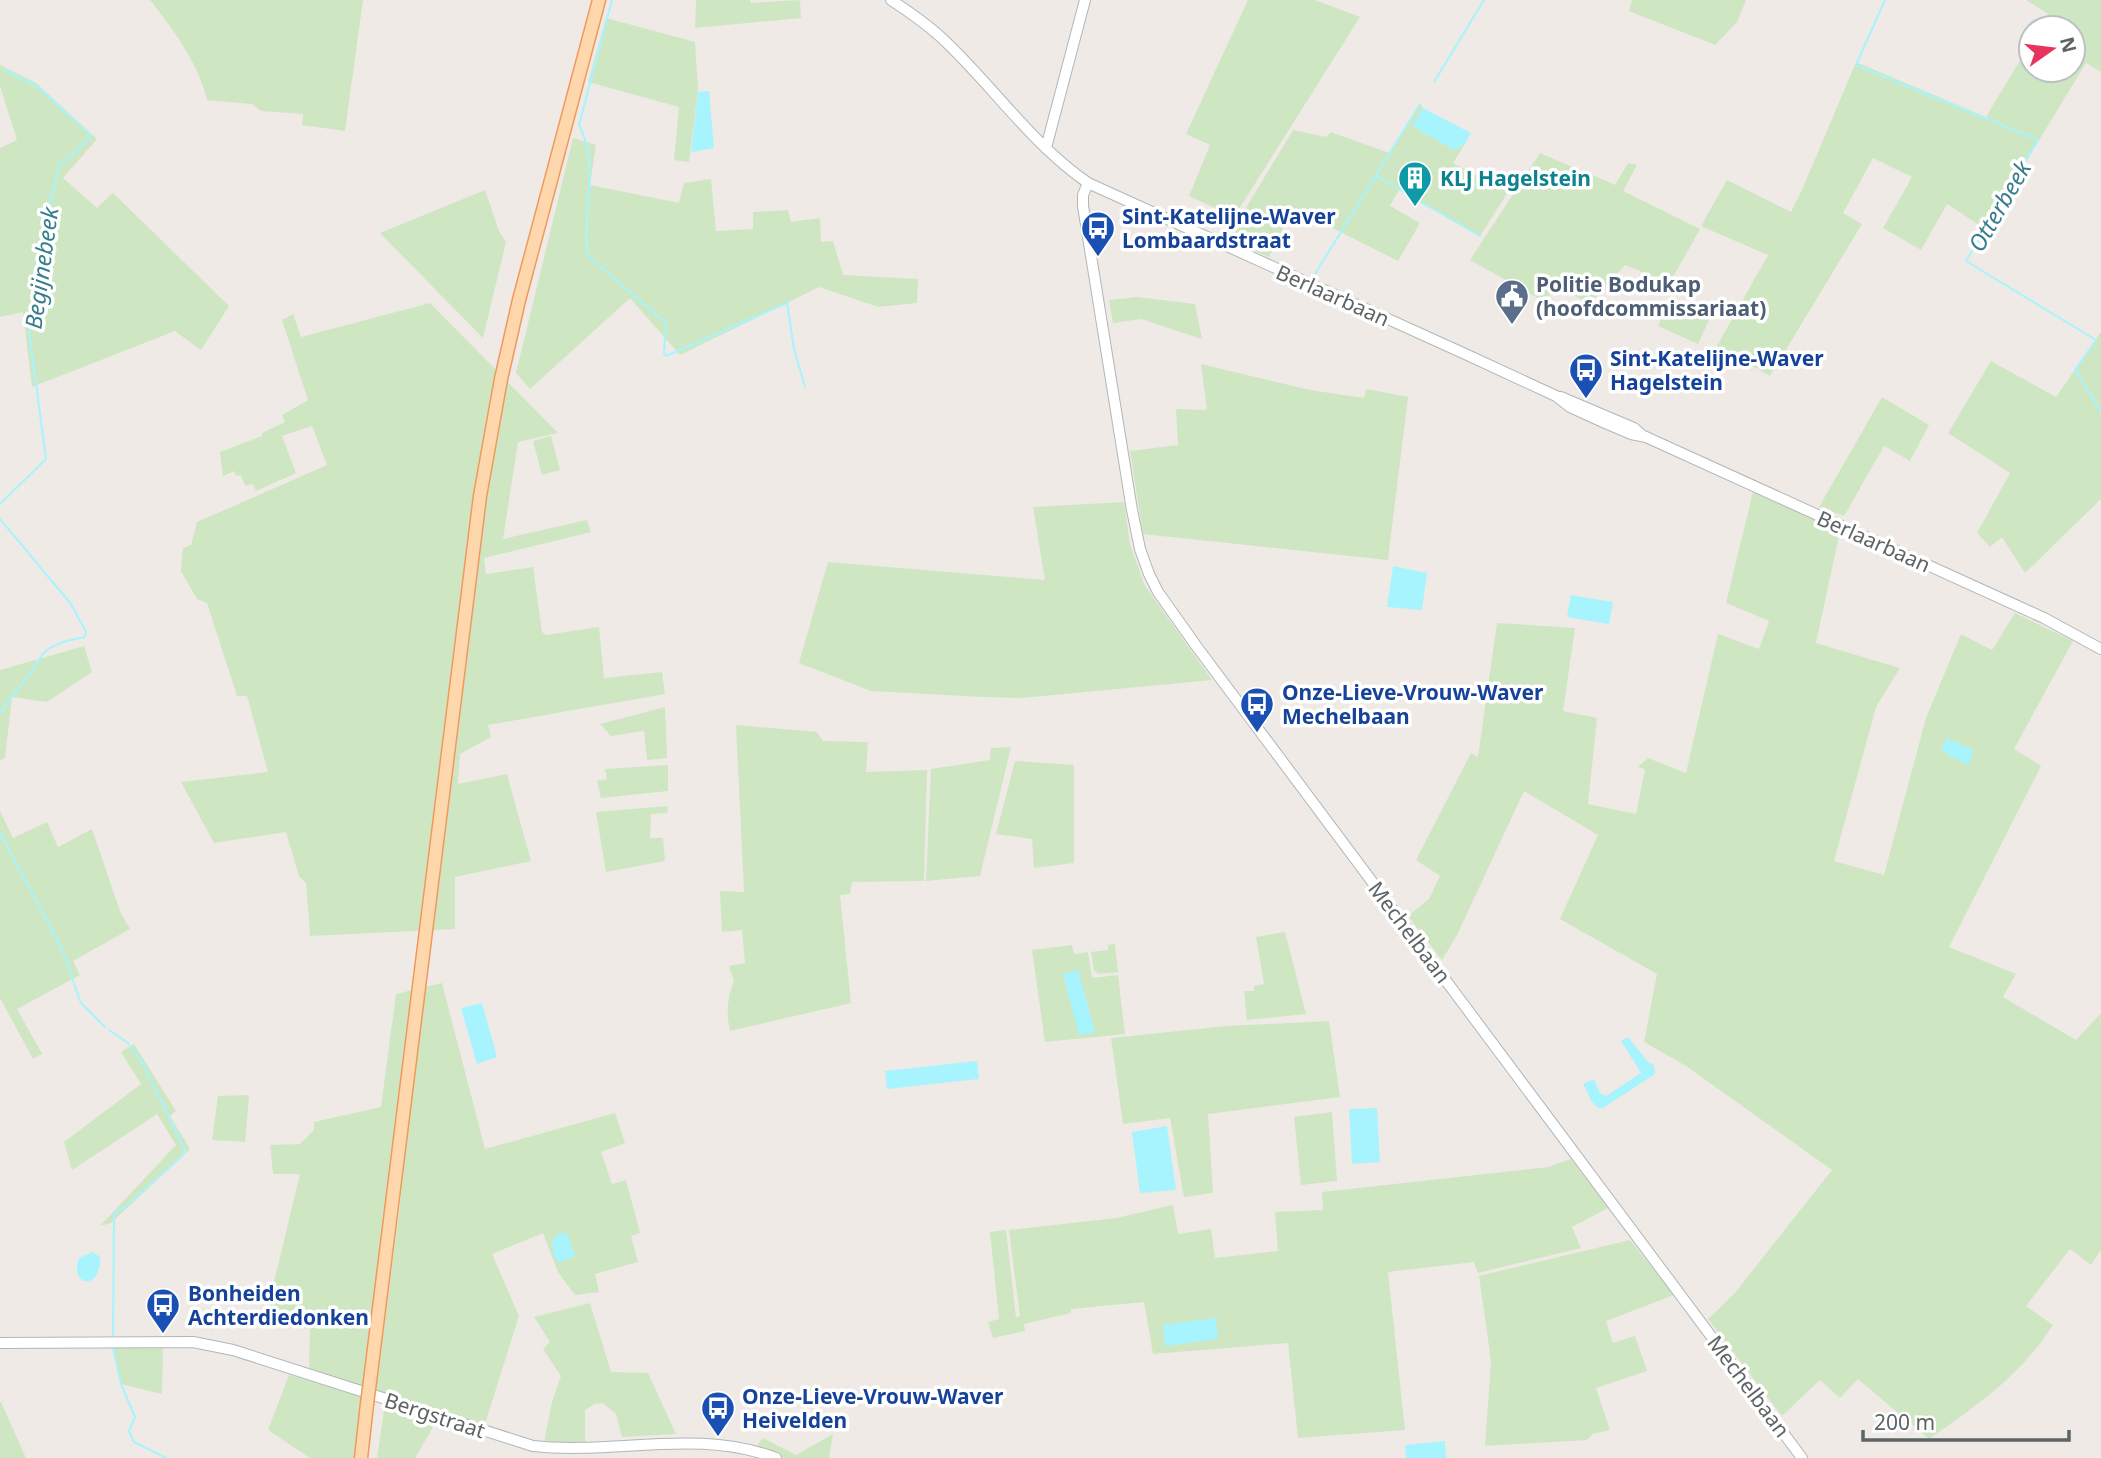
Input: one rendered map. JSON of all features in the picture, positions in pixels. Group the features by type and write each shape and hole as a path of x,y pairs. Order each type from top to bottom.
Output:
{"main road":[{"path":"361,1458 480,496 501,379 528,260 599,0"}],"street":[{"name":"Berlaarbaan","path":"891,0 916,16 947,43 1065,167 1088,183 1556,397 1573,400 1634,428 1646,437 2031,612 2101,649"},
{"path":"1046,148 1085,0"},
{"name":"Mechelbaan","path":"1088,183 1083,206 1110,346 1109,365 1140,549 1158,592 1802,1458"},
{"name":"Bergstraat","path":"0,1343 193,1342 233,1350 533,1446 562,1449 712,1443 756,1451 776,1458"}],"green space":[{"path":"150,0 363,0 345,131 302,125 303,114 261,111 252,104 207,100 192,60"},
{"path":"696,0 750,0 751,3 800,0 801,18 695,28"},
{"path":"1248,0 1315,0 1360,17 1234,217 1189,196 1210,145 1186,134"},
{"path":"1632,0 1746,0 1737,22 1715,45 1629,11"},
{"path":"2026,0 2101,0 2101,72 2087,64 2087,14 2048,14"},
{"path":"606,18 695,42 698,90 689,162 674,160 679,107 588,82"},
{"path":"1856,62 1986,117 2017,65 2017,84 2073,84 1985,229 1947,204 1921,250 1883,228 1912,177 1873,158 1843,213 1862,224 1770,376 1717,346 1768,255 1701,226 1727,180 1791,212"},
{"path":"0,65 36,83 97,139 63,178 97,208 113,193 229,306 201,350 175,331 32,387 23,312 0,317 0,148 17,140 0,86"},
{"path":"1420,104 1423,108 1413,126 1454,150 1465,144 1453,163 1508,192 1480,236 1399,190 1390,206 1420,223 1398,261 1293,208 1269,257 1227,239 1293,130 1326,137 1331,132 1389,153"},
{"path":"573,138 596,145 590,185 679,203 684,183 711,179 716,231 753,229 753,212 788,210 791,222 820,218 821,242 833,241 843,275 918,279 917,303 878,307 819,287 680,355 630,298 530,389 516,373"},
{"path":"1540,153 1615,185 1628,163 1637,165 1623,191 1700,229 1666,290 1645,294 1640,289 1647,274 1625,265 1590,304 1556,286 1545,302 1470,260"},
{"path":"485,190 499,231 506,242 483,338 380,233"},
{"path":"1137,297 1195,304 1202,339 1141,319 1113,323 1109,300"},
{"path":"1670,298 1710,318 1698,344 1658,326"},
{"path":"430,303 558,433 518,442 503,539 587,520 591,532 484,558 486,574 533,567 542,632 546,635 599,627 604,678 662,672 665,694 488,725 491,737 460,754 458,784 507,774 531,861 455,877 455,929 310,936 306,883 299,876 286,832 214,843 181,782 268,772 247,696 237,696 207,603 197,599 181,571 183,548 191,545 197,522 327,465 312,426 282,436 296,473 256,491 253,484 245,486 241,475 236,476 234,471 223,476 220,452 262,436 262,433 285,422 282,415 308,400 282,320 293,314 301,337"},
{"path":"2101,332 2101,499 2025,573 2002,537 1990,547 1977,533 2010,473 1948,433 1991,361 2056,397"},
{"path":"1201,364 1310,390 1364,398 1366,389 1408,397 1388,560 1143,534 1130,451 1178,445 1176,409 1207,410"},
{"path":"1882,397 1929,425 1910,461 1884,446 1844,516 1819,507"},
{"path":"551,436 560,470 542,475 533,441"},
{"path":"1753,492 1840,531 1816,643 1900,668 1876,707 1834,861 1884,875 1926,718 1961,634 1992,650 2015,613 2073,641 2014,749 2041,766 1949,947 2016,974 2003,997 2076,1040 2101,1013 2101,1250 2091,1265 2070,1249 2026,1306 2053,1325 2040,1343 1997,1388 1929,1439 1858,1379 1840,1398 1820,1380 1782,1416 1708,1319 1734,1294 1832,1170 1686,1066 1644,1042 1657,974 1560,919 1598,835 1524,791 1457,935 1442,960 1408,916 1429,899 1440,876 1416,860 1471,753 1478,757 1497,623 1575,628 1563,711 1597,718 1588,804 1636,814 1645,769 1638,767 1648,758 1686,773 1718,634 1759,649 1769,621 1726,603"},
{"path":"1124,502 1130,544 1145,586 1212,680 1022,698 983,697 871,691 799,663 828,562 1045,580 1033,507"},
{"path":"84,646 92,672 47,702 12,697 5,758 0,761 0,670"},
{"path":"665,707 667,758 647,760 644,731 611,736 600,724"},
{"path":"736,725 817,732 823,741 868,742 866,772 927,770 924,881 852,882 850,894 840,895 851,1003 730,1031 728,1006 734,981 729,966 745,963 742,930 722,932 720,891 744,892"},
{"path":"1011,747 980,876 926,881 931,769 990,760 991,748"},
{"path":"1015,761 1074,765 1074,863 1034,868 1032,839 996,834"},
{"path":"668,765 668,791 601,798 597,781 607,779 605,769"},
{"path":"668,806 667,813 651,814 650,838 663,838 665,861 606,872 596,812"},
{"path":"0,811 13,838 47,822 58,847 92,829 121,914 130,929 73,961 80,975 17,1009 42,1054 33,1059 0,998"},
{"path":"1285,932 1306,1014 1247,1020 1244,991 1254,991 1254,986 1264,984 1256,937"},
{"path":"1115,944 1118,972 1099,974 1094,971 1091,952 1108,950 1108,945"},
{"path":"1072,945 1074,954 1088,952 1092,978 1118,975 1125,1034 1045,1042 1032,950"},
{"path":"442,983 485,1149 615,1113 625,1143 601,1152 612,1184 626,1180 640,1233 631,1236 638,1262 595,1274 599,1292 575,1295 558,1272 543,1233 492,1254 519,1316 485,1424 376,1390 401,1196 389,1191 364,1386 309,1369 310,1329 267,1322 300,1174 273,1174 270,1145 300,1144 314,1130 314,1122 381,1107 396,994"},
{"path":"1329,1021 1340,1097 1208,1114 1213,1193 1184,1197 1170,1118 1123,1124 1111,1038 1227,1026"},
{"path":"134,1044 176,1111 170,1116 190,1149 111,1223 100,1226 176,1145 157,1114 72,1170 64,1142 141,1084 121,1052"},
{"path":"249,1095 245,1142 212,1140 218,1096"},
{"path":"1332,1112 1337,1181 1301,1185 1294,1117"},
{"path":"1571,1159 1608,1208 1572,1227 1581,1248 1478,1273 1474,1262 1388,1272 1405,1430 1298,1438 1288,1343 1153,1354 1144,1302 1071,1309 1071,1313 1024,1324 1025,1331 993,1338 988,1322 999,1319 990,1232 1006,1230 1016,1317 1020,1316 1009,1230 1116,1218 1173,1205 1178,1234 1211,1229 1215,1258 1278,1251 1275,1212 1323,1210 1322,1192 1548,1167"},
{"path":"1630,1240 1674,1295 1606,1321 1613,1343 1635,1336 1647,1371 1596,1388 1610,1430 1593,1434 1587,1440 1485,1446 1491,1361 1479,1276"},
{"path":"590,1303 611,1372 648,1373 676,1434 622,1437 616,1414 603,1403 585,1410 585,1443 544,1443 552,1402 561,1376 543,1349 550,1342 534,1317"},
{"path":"163,1346 162,1394 121,1384 113,1347"},
{"path":"289,1375 362,1396 354,1458 310,1458 268,1430"},
{"path":"1,1402 26,1458 0,1458"},
{"path":"385,1404 437,1420 415,1458 377,1458"},
{"path":"833,1434 829,1458 781,1458 756,1447 763,1438 796,1455"}],"water":[{"path":"709,91 714,148 691,152 698,92"},
{"path":"1423,108 1471,133 1465,144 1454,150 1412,126"},
{"path":"1393,566 1427,573 1422,610 1387,607"},
{"path":"1571,595 1613,602 1609,624 1567,617"},
{"path":"1947,738 1974,751 1968,765 1941,751"},
{"path":"1078,970 1095,1032 1079,1035 1063,974"},
{"path":"482,1003 497,1057 477,1064 461,1008"},
{"path":"1628,1037 1648,1062 1654,1065 1655,1074 1603,1108 1598,1108 1583,1084 1594,1079 1600,1093 1606,1096 1641,1073 1621,1041"},
{"path":"977,1061 979,1079 887,1089 885,1071"},
{"path":"1377,1108 1380,1162 1352,1164 1349,1109"},
{"path":"1167,1126 1176,1190 1140,1193 1132,1132"},
{"path":"567,1233 575,1256 562,1262 557,1261 553,1241 558,1234"},
{"path":"92,1252 100,1257 99,1268 96,1276 86,1282 78,1275 79,1258"},
{"path":"1216,1318 1218,1339 1165,1346 1163,1325"},
{"path":"1445,1441 1446,1458 1406,1458 1405,1445"}],"waterway":[{"path":"612,0 579,125 589,157 588,256 666,323 666,356 787,303 794,349 805,387"},
{"path":"1434,82 1484,0"},
{"name":"Otterbeek","path":"1885,0 1856,65 2038,140 1966,261 2096,340 2075,370 2101,411"},
{"name":"Begijnebeek","path":"0,504 46,459 29,331 40,245 59,167 91,136 38,87 4,70"},
{"path":"1315,274 1420,104"},
{"path":"1376,176 1480,236"},
{"name":"Begijnebeek","path":"0,519 71,604 86,632 85,637 60,643 45,652 0,714"},
{"name":"Begijnebeek","path":"0,833 61,947 81,1003 105,1027"},
{"name":"Begijnebeek","path":"109,1030 128,1043 140,1058 185,1150 183,1155 125,1207 114,1213 113,1335"},
{"name":"Begijnebeek","path":"113,1347 121,1384 135,1417 129,1431 134,1442 166,1458"}],"place":[{"name":"KLJ Hagelstein","path":"1415,208"},
{"name":"Sint-Katelijne-Waver Lombaardstraat","path":"1098,258"},
{"name":"Politie Bodukap (hoofdcommissariaat)","path":"1512,326"},
{"name":"Sint-Katelijne-Waver Hagelstein","path":"1586,400"},
{"name":"Onze-Lieve-Vrouw-Waver Mechelbaan","path":"1257,734"},
{"name":"Bonheiden Achterdiedonken","path":"163,1335"},
{"name":"Onze-Lieve-Vrouw-Waver Heivelden","path":"718,1438"}]}
